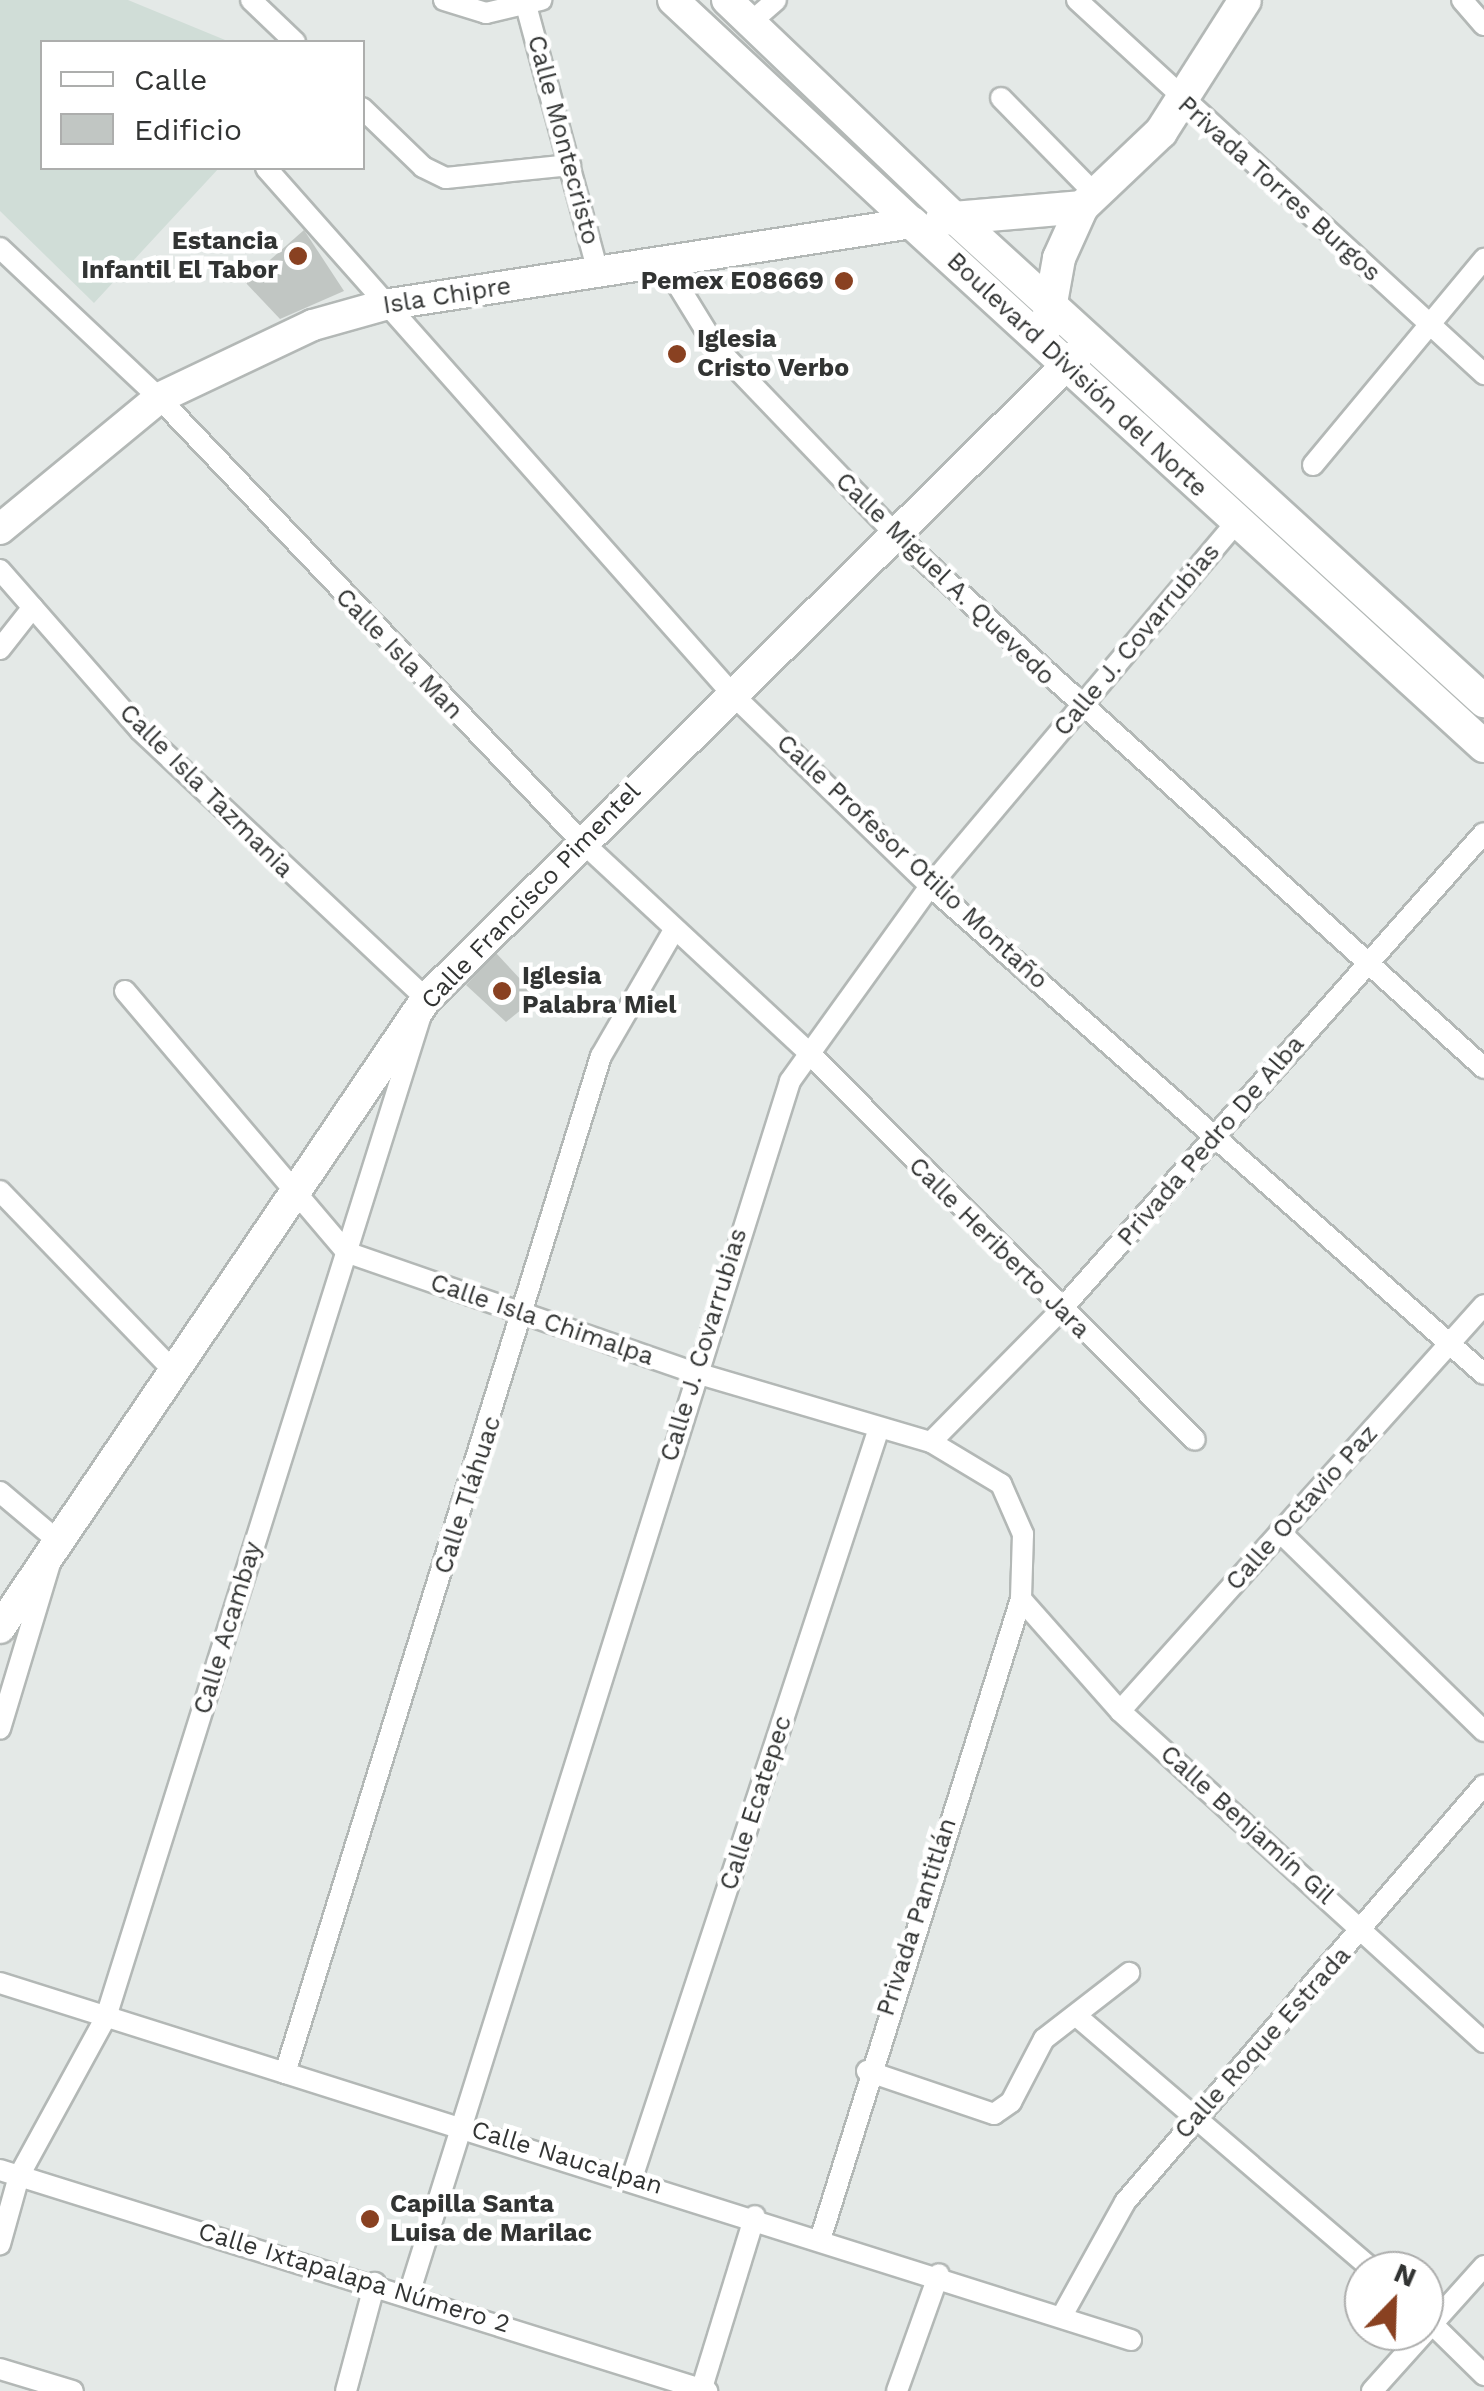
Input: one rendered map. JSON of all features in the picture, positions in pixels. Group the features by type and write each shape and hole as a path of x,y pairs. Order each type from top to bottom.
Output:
{"main road":[{"name":"Boulevard División del Norte","path":"673,0 1039,344 1484,746"},
{"name":"Boulevard División del Norte","path":"727,0 1089,343 1484,701"},
{"path":"1039,344 1054,310 1059,258 1089,201 1183,104 1246,0"},
{"path":"954,217 1089,201"},
{"name":"Isla Chipre","path":"0,529 159,398 231,358 384,305 954,217"},
{"name":"Calle Francisco Pimentel","path":"0,1628 291,1192 426,999 581,841 900,539 1089,343"}],"street":[{"path":"251,0 293,40"},
{"path":"444,0 486,13 534,4"},
{"path":"752,22 776,0"},
{"name":"Privada Torres Burgos","path":"1077,0 1183,104 1484,374"},
{"path":"1462,0 1484,25"},
{"name":"Calle Montecristo","path":"534,4 598,272"},
{"path":"1001,98 1089,201"},
{"path":"365,111 424,167 446,178 570,165"},
{"name":"Calle Profesor Otilio Montaño","path":"268,170 732,695 930,886 1218,1135 1484,1374"},
{"name":"Calle Isla Man","path":"0,248 159,398 581,841 807,1052"},
{"path":"1313,464 1484,259"},
{"name":"Calle Miguel A. Quevedo","path":"663,261 716,348 900,539 1078,708 1484,1068"},
{"name":"Calle J. Covarrubias","path":"409,2294 772,1120 807,1052 930,886 1237,522"},
{"name":"Calle Isla Tazmania","path":"0,570 140,730 426,999"},
{"path":"0,648 34,607"},
{"name":"Privada Pedro De Alba","path":"930,1442 1059,1312 1484,834"},
{"name":"Calle Tláhuac","path":"284,2073 525,1315 601,1056 674,930"},
{"name":"Calle Isla Chimalpa","path":"126,991 291,1192 346,1252 696,1373 930,1442 1000,1484 1023,1534 1021,1599"},
{"name":"Calle Acambay","path":"0,2244 9,2173 106,2017 426,999"},
{"name":"Calle Heriberto Jara","path":"807,1052 1059,1312 1195,1440"},
{"path":"0,1191 172,1369"},
{"name":"Calle Octavio Paz","path":"1120,1710 1484,1305"},
{"name":"Calle Ecatepec","path":"632,2178 879,1428"},
{"path":"0,1492 57,1540 0,1729"},
{"path":"1280,1532 1484,1731"},
{"name":"Calle Benjamín Gil","path":"1021,1599 1120,1710 1484,2042"},
{"name":"Privada Pantitlán","path":"821,2236 867,2071 1021,1599"},
{"name":"Calle Roque Estrada","path":"1063,2314 1104,2233 1199,2113 1364,1931 1484,1785"},
{"path":"867,2071 994,2114 1011,2102 1044,2038 1079,2018 1129,1974"},
{"name":"Calle Naucalpan","path":"0,1983 821,2236 1132,2340"},
{"path":"1079,2018 1199,2113 1352,2251"},
{"name":"Calle Ixtapalapa Número 2","path":"9,2173 375,2283 703,2390"},
{"path":"703,2390 755,2216"},
{"path":"1444,2305 1484,2266"},
{"path":"897,2391 939,2274"},
{"path":"346,2391 375,2283"},
{"path":"1444,2335 1484,2375"},
{"path":"1372,2391 1404,2351"},
{"path":"0,2370 73,2391"}],"shaded area":[{"path":"0,0 128,0 225,40 40,40 40,170 217,170 94,303 0,211"}],"building":[{"name":"Estancia Infantil El Tabor","path":"304,230 344,291 280,319 245,282"},
{"name":"Iglesia Palabra Miel","path":"496,953 537,997 506,1022 466,985"}],"place":[{"name":"Estancia Infantil El Tabor","path":"298,256"},
{"name":"Pemex E08669","path":"844,281"},
{"name":"Iglesia Cristo Verbo","path":"677,354"},
{"name":"Iglesia Palabra Miel","path":"502,991"},
{"name":"Capilla Santa Luisa de Marilac","path":"370,2219"}]}
